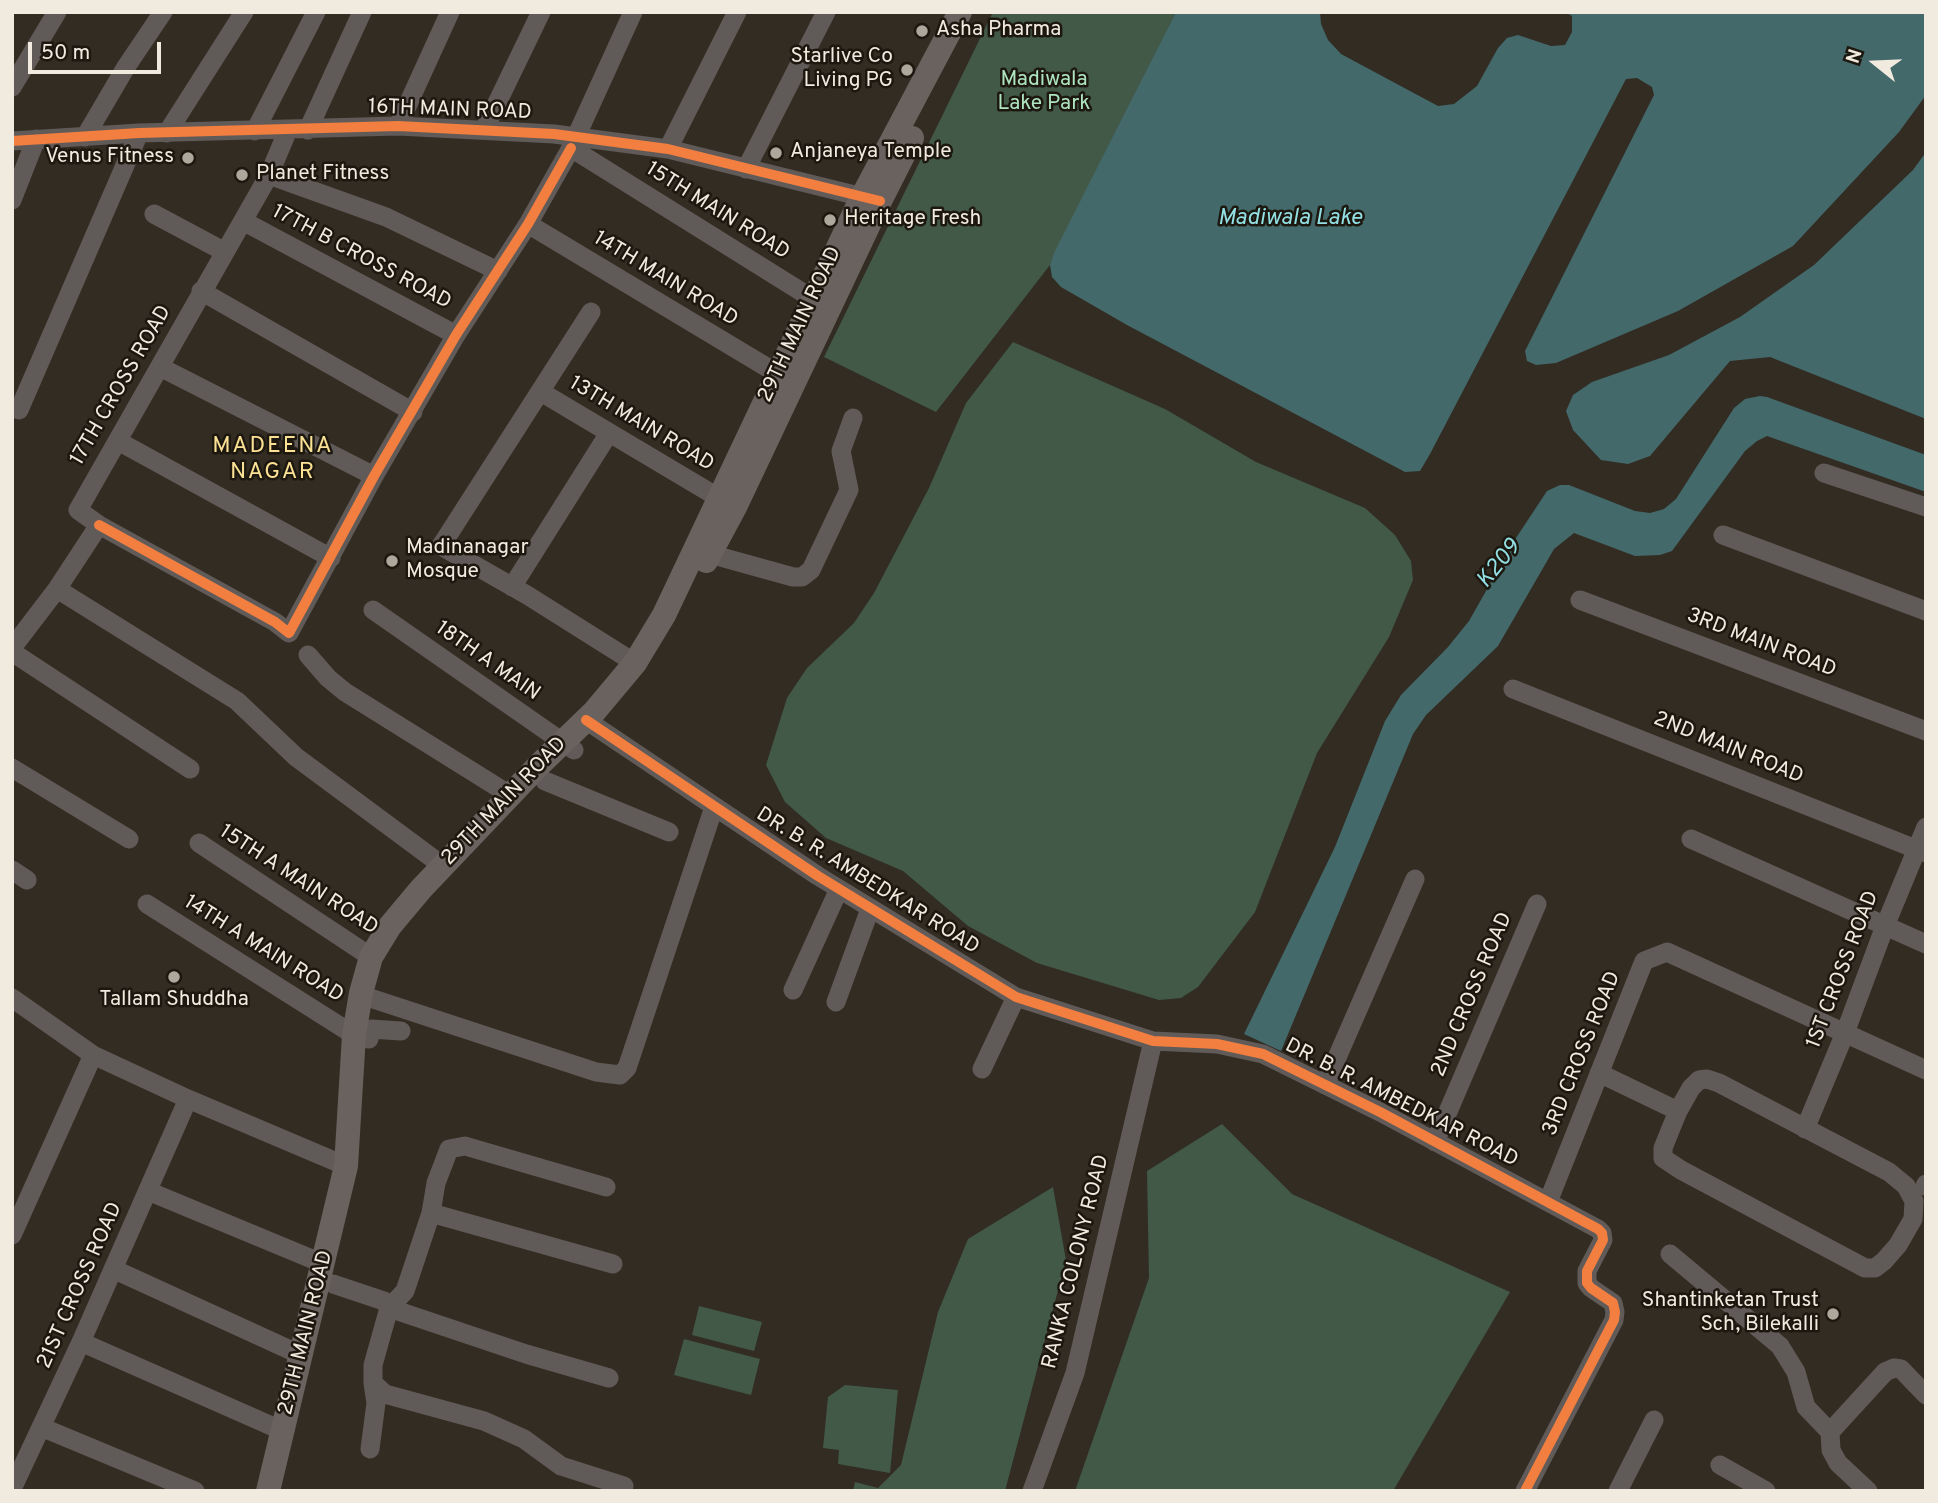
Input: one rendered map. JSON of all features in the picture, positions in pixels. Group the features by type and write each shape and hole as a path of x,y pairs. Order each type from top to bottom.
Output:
{"main road":[{"name":"29TH MAIN ROAD","path":"285,1491 328,1274 346,1166 372,957 390,926 510,795 638,684 735,507 871,199 960,12"},
{"name":"29TH MAIN ROAD","path":"593,725 664,615 813,299 975,12"},
{"name":"29TH MAIN ROAD","path":"369,997 402,937 545,781 568,746"},
{"name":"29TH MAIN ROAD","path":"268,1491 302,1355 359,1172 364,1034"}],"street":[{"path":"12,87 57,12"},
{"path":"85,137 126,67 163,12"},
{"path":"166,133 244,12"},
{"path":"254,131 316,12"},
{"path":"309,130 362,12"},
{"path":"398,126 450,12"},
{"path":"484,130 541,12"},
{"path":"190,769 12,650 99,525 275,622 289,633 374,477 456,335 528,225 574,143 633,12"},
{"path":"668,149 737,12"},
{"path":"746,169 826,12"},
{"name":"16TH MAIN ROAD","path":"12,141 139,133 398,126 484,130 574,143 668,149 871,199"},
{"name":"17TH CROSS ROAD","path":"99,525 78,510 269,175 288,130"},
{"path":"19,410 139,133"},
{"path":"12,200 36,139"},
{"name":"15TH MAIN ROAD","path":"574,143 813,299"},
{"path":"269,175 386,217 498,271"},
{"path":"154,214 225,252"},
{"name":"17TH B CROSS ROAD","path":"243,221 456,335"},
{"name":"14TH MAIN ROAD","path":"528,225 778,374"},
{"path":"201,291 413,412"},
{"path":"592,312 441,546 635,663"},
{"path":"160,367 374,477"},
{"name":"13TH MAIN ROAD","path":"541,392 719,498"},
{"path":"710,554 793,577 802,577 811,570 849,490 841,452 853,418"},
{"path":"512,587 609,433"},
{"path":"118,441 331,558"},
{"path":"1824,472 1926,508"},
{"path":"1723,535 1926,611"},
{"path":"57,589 237,701 296,757 443,866"},
{"name":"3RD MAIN ROAD","path":"1580,600 1926,731"},
{"name":"18TH A MAIN","path":"373,610 568,746"},
{"path":"308,654 328,678 345,692 510,795"},
{"name":"2ND MAIN ROAD","path":"1513,689 1921,850"},
{"name":"DR. B. R. AMBEDKAR ROAD","path":"593,725 870,909 1016,997 1153,1041 1217,1044 1263,1055 1435,1142 1602,1233 1603,1240 1587,1272 1587,1283 1613,1303 1615,1312 1610,1328 1525,1491"},
{"path":"12,768 129,839"},
{"path":"545,781 669,832"},
{"path":"369,997 596,1072 620,1075 627,1068 714,807"},
{"name":"1ST CROSS ROAD","path":"1805,1129 1845,1034 1885,926 1921,850 1926,827"},
{"path":"1691,838 1926,944"},
{"name":"15TH A MAIN ROAD","path":"199,843 372,957"},
{"path":"1325,1085 1415,879"},
{"path":"793,990 839,889"},
{"name":"14TH A MAIN ROAD","path":"147,904 364,1034"},
{"name":"2ND CROSS ROAD","path":"1435,1142 1536,904"},
{"path":"836,1002 870,909"},
{"name":"3RD CROSS ROAD","path":"1548,1202 1644,961 1667,952 1845,1034"},
{"path":"982,1069 1016,997"},
{"path":"12,998 93,1055 188,1100 346,1166"},
{"path":"364,1034 401,1031"},
{"path":"1845,1034 1926,1070"},
{"name":"RANKA COLONY ROAD","path":"1032,1491 1075,1373 1153,1041"},
{"path":"12,1235 93,1055"},
{"path":"1599,1073 1678,1111"},
{"path":"1707,1079 1889,1172 1906,1186 1914,1201 1913,1219 1884,1261 1875,1268 1866,1268 1681,1170 1663,1157 1663,1148 1678,1111 1690,1088 1699,1080 1707,1079"},
{"name":"21ST CROSS ROAD","path":"12,1489 81,1342 188,1100"},
{"path":"370,1449 376,1403 373,1365 389,1308 405,1291 431,1213 436,1183 449,1149 465,1146 606,1186"},
{"path":"148,1191 384,1301 389,1308 526,1354 609,1378"},
{"path":"431,1213 612,1264"},
{"path":"1670,1254 1780,1346 1796,1372 1806,1407 1830,1432 1831,1450 1838,1463 1868,1491"},
{"path":"113,1269 302,1355"},
{"path":"81,1342 283,1431"},
{"path":"1830,1432 1885,1373 1894,1368 1901,1369 1926,1395"},
{"path":"373,1383 385,1394 484,1421 524,1439 561,1466 624,1486"},
{"path":"1618,1491 1654,1420"},
{"path":"41,1427 195,1491"},
{"path":"1720,1465 1766,1491"}],"green space":[{"name":"Madiwala Lake Park","path":"993,12 1176,12 1050,265 936,412 824,357"},
{"path":"1013,342 1165,409 1256,462 1365,508 1395,535 1411,561 1413,580 1389,637 1317,753 1255,912 1198,987 1181,998 1159,1000 1037,963 968,926 903,871 826,838 785,802 766,765 787,698 807,668 854,623 874,593 929,488 966,403"},
{"path":"1222,1124 1292,1194 1510,1292 1393,1491 1075,1491 1149,1278 1147,1171"},
{"path":"1053,1187 1066,1260 1005,1491 853,1491 855,1482 878,1488 901,1465 938,1312 968,1239"},
{"path":"699,1306 762,1322 754,1351 692,1335"},
{"path":"684,1339 760,1359 751,1395 674,1375"},
{"path":"845,1385 898,1390 890,1473 838,1464 839,1450 823,1448 828,1397"}],"water":[{"name":"Madiwala Lake","path":"1176,12 1320,12 1321,24 1328,40 1341,54 1438,106 1454,104 1477,86 1498,48 1507,38 1518,35 1551,46 1565,45 1572,32 1572,16 1565,12 1926,12 1926,95 1899,132 1793,246 1678,311 1556,363 1536,365 1527,361 1525,351 1654,95 1652,87 1637,78 1626,79 1430,454 1420,471 1405,472 1127,325 1061,287 1052,277 1050,265 1055,251"},
{"path":"1926,152 1926,419 1770,357 1730,361 1650,456 1628,464 1601,460 1573,430 1566,411 1573,395 1592,382 1669,355 1740,317 1814,265 1913,170"},
{"path":"1760,396 1926,455 1926,492 1767,436 1745,451 1672,551 1660,555 1635,556 1574,533 1554,549 1498,646 1426,715 1413,734 1281,1051 1244,1034 1335,847 1385,721 1401,695 1448,647 1469,621 1516,538 1547,491 1560,485 1569,485 1635,511 1650,513 1664,509 1676,499 1734,408 1745,399"}],"cycle path":[{"path":"12,141 139,133 398,126 554,134 668,149 880,201"},
{"path":"99,525 275,622 289,633 374,476 456,335 528,224 571,148"},
{"path":"586,720 818,876 1016,997 1153,1041 1217,1044 1263,1054 1380,1112 1598,1229 1603,1240 1587,1271 1587,1283 1613,1303 1614,1320 1525,1491"}],"place":[{"name":"Asha Pharma","path":"922,31"},
{"name":"Starlive Co Living PG","path":"907,70"},
{"name":"Anjaneya Temple","path":"776,153"},
{"name":"Venus Fitness","path":"188,158"},
{"name":"Planet Fitness","path":"242,175"},
{"name":"Heritage Fresh","path":"830,220"},
{"name":"Madinanagar Mosque","path":"392,561"},
{"name":"Tallam Shuddha","path":"174,977"},
{"name":"Shantinketan Trust Sch, Bilekalli","path":"1833,1314"}],"district":[{"name":"MADEENA NAGAR","path":"273,460"}],"water label":[{"name":"K209","path":"1500,565"}]}
